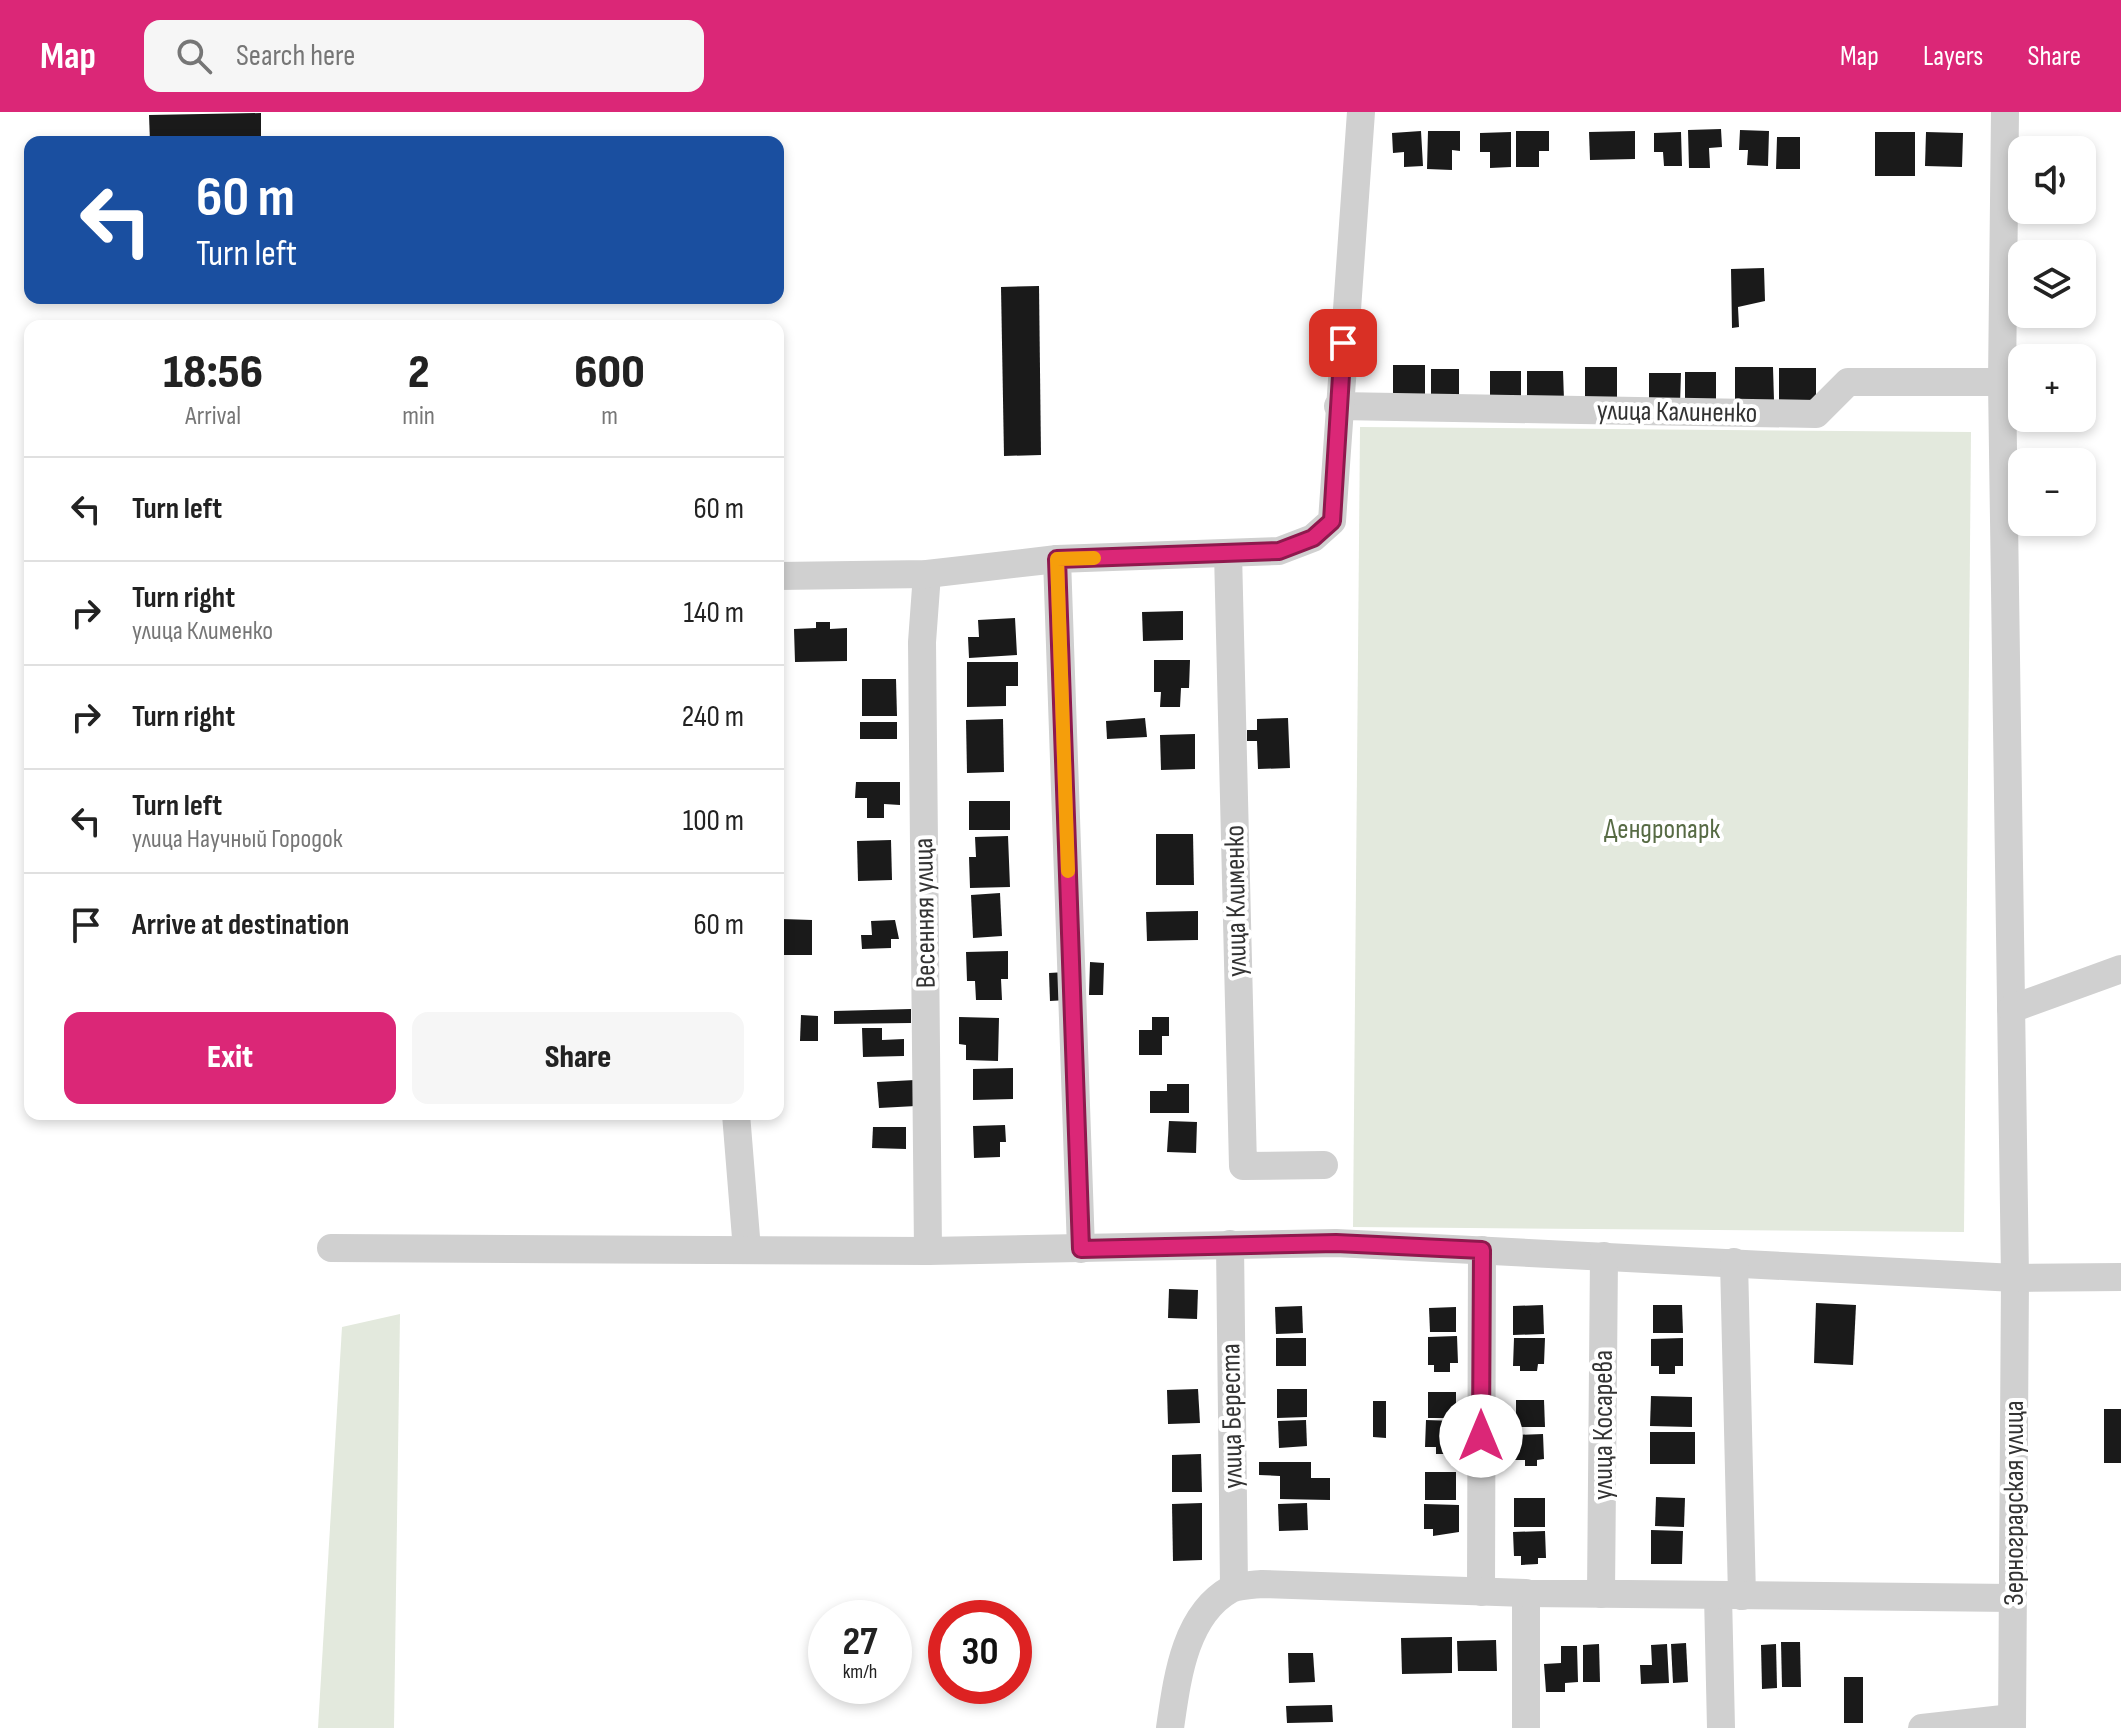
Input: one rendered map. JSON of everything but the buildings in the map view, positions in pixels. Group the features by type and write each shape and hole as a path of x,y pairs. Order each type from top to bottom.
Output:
{"street":[{"path":"784,576 927,574 1057,559 1279,551 1313,538 1332,521 1361,112"},
{"name":"Зерноградская улица","path":"2005,112 2002,382 2015,1278 2012,1723"},
{"name":"улица Калиненко","path":"1338,406 1816,414 1848,382 2002,382"},
{"name":"улица Клименко","path":"1228,553 1243,1166 1324,1165"},
{"path":"1057,559 1081,1249"},
{"name":"Весенняя улица","path":"927,574 922,642 928,1251"},
{"path":"2011,1009 2121,969"},
{"path":"736,1120 747,1250"},
{"path":"331,1248 928,1251 1336,1243 2015,1278 2121,1277"},
{"name":"улица Береста","path":"1230,1244 1234,1587"},
{"path":"1481,1592 1482,1250"},
{"name":"улица Косарева","path":"1601,1594 1604,1256"},
{"path":"1721,1728 1730,1596 1734,1262"},
{"path":"1170,1728 1176,1682 1192,1634 1211,1603 1234,1587 1262,1584 1526,1593 2013,1598"},
{"path":"1526,1593 1526,1728"},
{"path":"1922,1728 2012,1723"}],"green space":[{"name":"Дендропарк","path":"1360,427 1971,432 1964,1232 1353,1227"},
{"path":"400,1314 394,1728 318,1728 342,1327"}],"slow traffic":[{"path":"1068,871 1057,559 1094,558"}],"route":[{"path":"1343,343 1336,498 1332,521 1313,538 1279,551 1057,559 1081,1249 1336,1243 1482,1250 1481,1436"}]}
